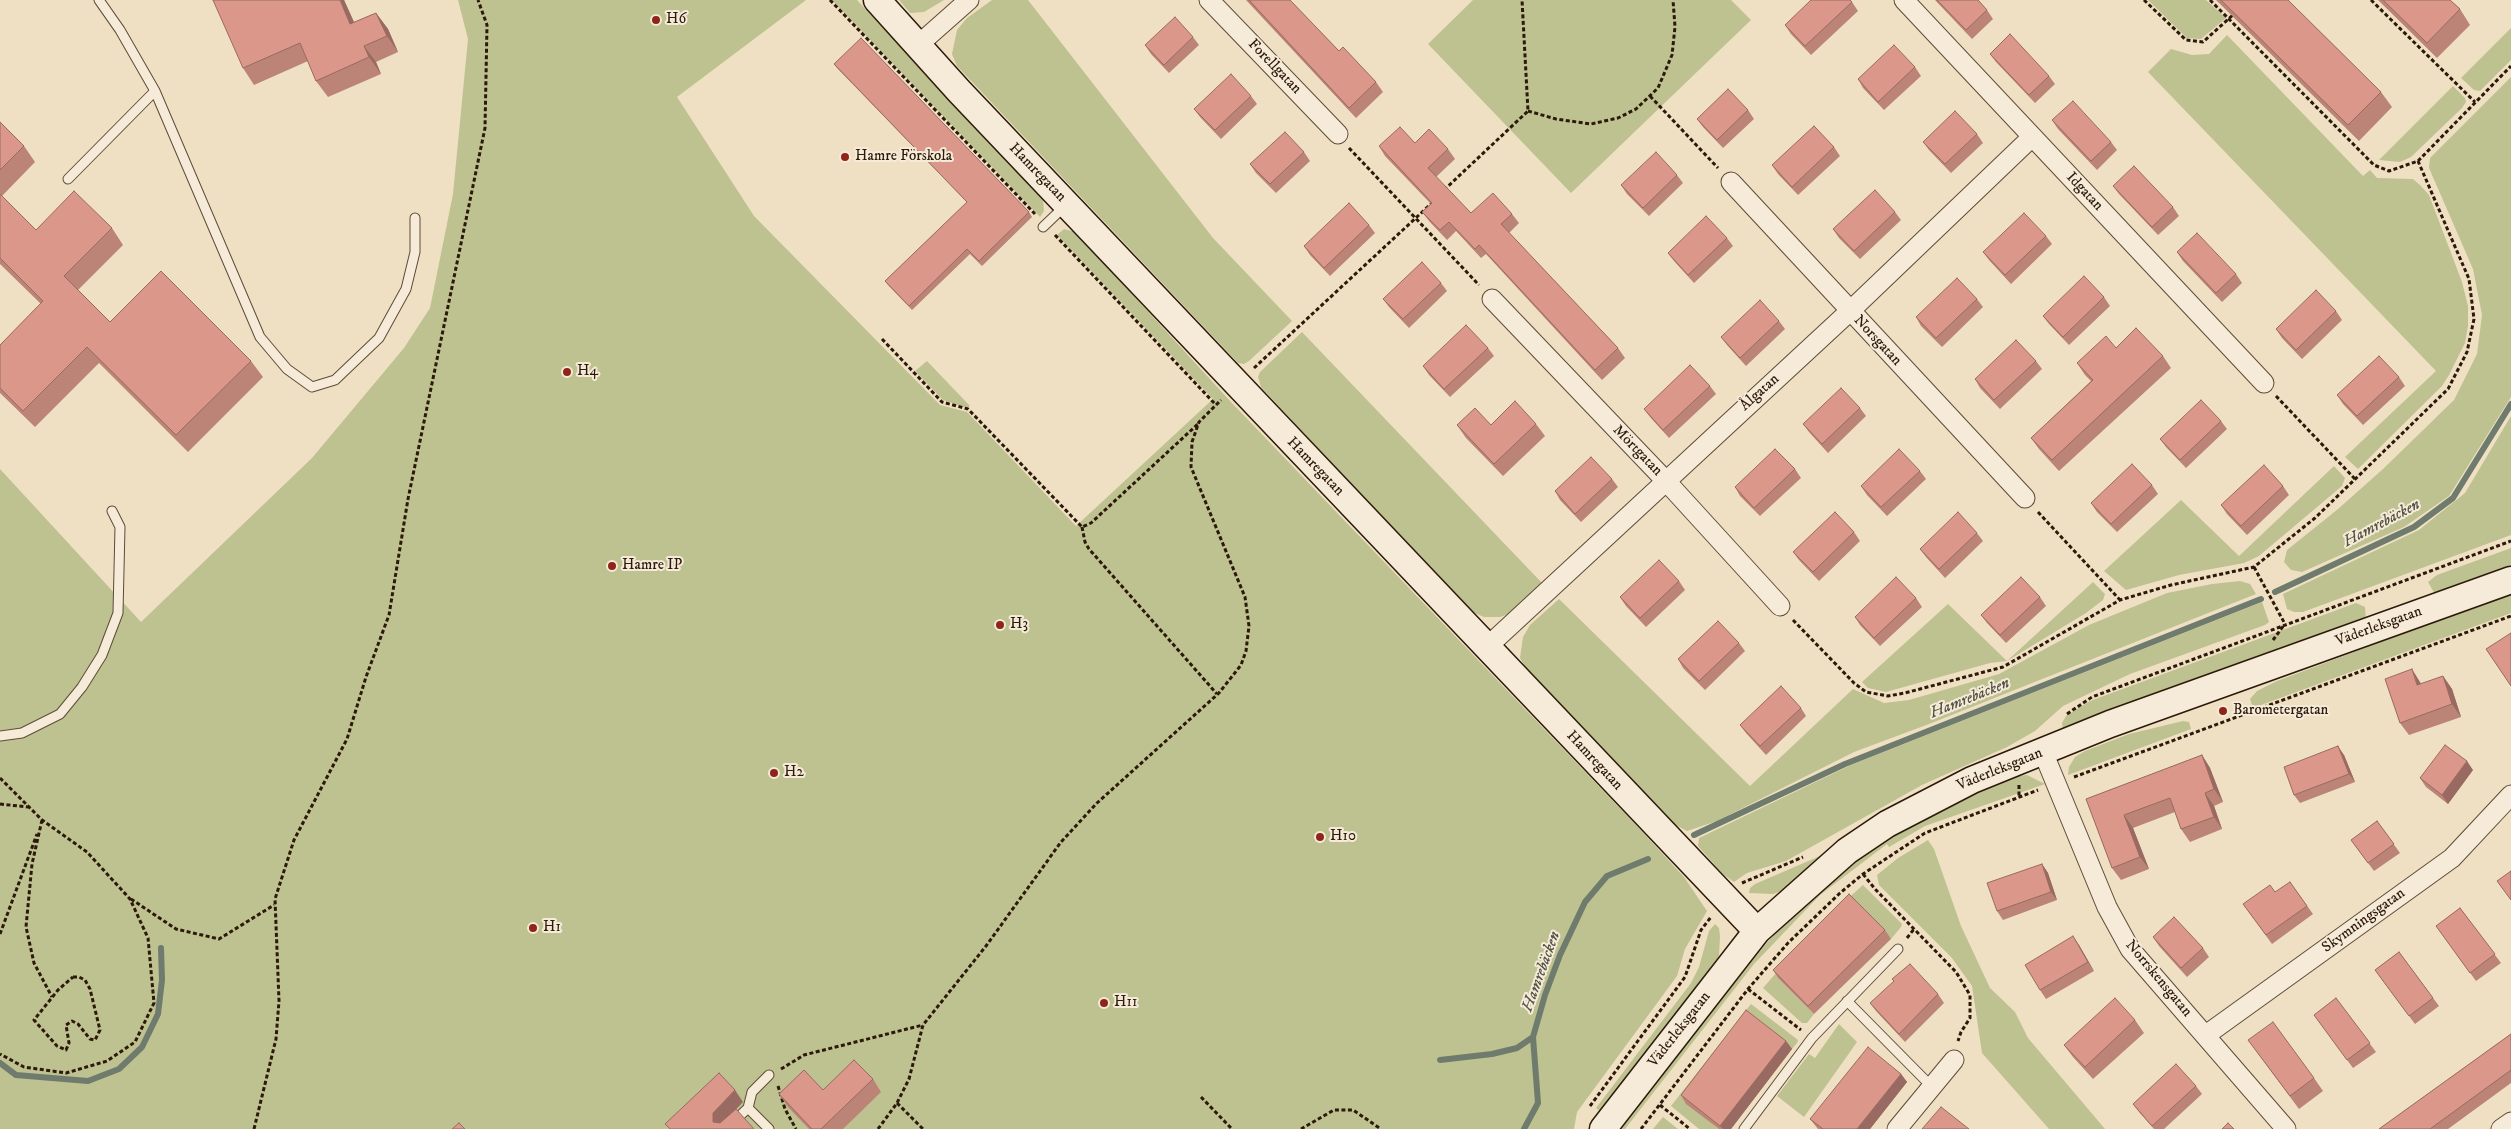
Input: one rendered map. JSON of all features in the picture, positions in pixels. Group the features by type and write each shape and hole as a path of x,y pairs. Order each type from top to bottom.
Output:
{"street":[{"name":"Hamregatan","path":"877,0 918,46 1237,384 1757,931"},
{"path":"918,46 969,0"},
{"name":"Forellgatan","path":"1209,0 1338,134"},
{"name":"Idgatan","path":"1904,0 2264,383"},
{"name":"Ålgatan","path":"1487,647 1665,480 1850,311 2032,137"},
{"name":"Norsgatan","path":"1731,182 2025,498"},
{"name":"Mörtgatan","path":"1492,299 1665,480 1780,606"},
{"name":"Väderleksgatan","path":"1603,1129 1757,931 1847,851 1887,824 1938,796 2110,724 2511,580"},
{"name":"Norrskensgatan","path":"2043,752 2107,907 2130,949 2160,986 2206,1035 2286,1129"},
{"name":"Skymningsgatan","path":"2206,1035 2452,858 2511,795"},
{"path":"1897,1129 1954,1060"},
{"path":"2501,1129 2511,1122"}],"lane":[{"path":"99,0 120,30 155,91 260,337 287,369 312,388 335,380 379,338 406,289 415,252 415,218"},
{"path":"68,179 155,91"},
{"path":"1044,226 1067,204"},
{"path":"0,736 22,733 60,714 82,687 102,655 118,613 120,527 112,511"},
{"path":"1757,1129 1746,1126 1812,1038 1898,949"},
{"path":"1847,1001 1932,1088"},
{"path":"726,1129 748,1108 752,1092 771,1074"},
{"path":"748,1108 769,1129"}],"path":[{"path":"254,1129 276,1039 279,1001 275,899 294,840 347,739 366,677 389,615 408,498 485,128 488,25 478,0"},
{"path":"830,0 1216,405"},
{"path":"1082,527 1091,523 1528,111 1522,0"},
{"path":"1528,111 1556,120 1591,124 1618,118 1636,109 1658,88 1672,55 1675,26 1673,0"},
{"path":"2144,0 2186,40 2204,42 2241,6"},
{"path":"2210,0 2374,165 2389,171 2418,161 2511,66"},
{"path":"2371,0 2475,102"},
{"path":"1650,96 1731,182"},
{"path":"1338,134 1353,153 1492,299"},
{"path":"1780,606 1854,683 1866,692 1888,696 2003,667 2120,600 2171,585 2254,567 2315,518 2448,389 2467,352 2474,319 2469,279 2418,161"},
{"path":"882,339 942,402 968,410 1082,527 1084,542 1089,549 1218,694"},
{"path":"2264,383 2355,479"},
{"path":"878,1129 897,1103 909,1079 923,1026 986,946 1061,842 1097,803 1218,694 1241,665 1246,651 1249,626 1245,597 1191,467 1192,442 1199,422"},
{"path":"2025,498 2120,600"},
{"path":"2060,719 2092,697 2511,541"},
{"path":"2254,567 2284,624"},
{"path":"1641,1129 1748,989 1788,943 1840,893 1863,874 1925,833 2511,616"},
{"path":"0,778 42,820 87,852 130,899 176,930 219,939 275,905"},
{"path":"0,804 28,807"},
{"path":"0,934 42,820"},
{"path":"42,820 32,864 26,927 34,963 52,997"},
{"path":"1863,874 1875,889 1956,972 1970,995 1970,1018 1960,1032 1954,1060"},
{"path":"0,1054 24,1067 66,1073 107,1061 135,1042 154,1003 148,938 130,899"},
{"path":"79,976 85,980 95,1003 100,1030 98,1037 95,1040 90,1039 78,1024 72,1021 66,1025 69,1043 66,1050 58,1046 34,1020 52,997 73,977 79,976"},
{"path":"1748,989 1812,1038"},
{"path":"796,1129 771,1074 804,1055 923,1026"},
{"path":"1201,1097 1232,1129"},
{"path":"897,1103 923,1129"},
{"path":"1660,1105 1690,1129"},
{"path":"1302,1129 1334,1110 1353,1110 1381,1129"}],"green space":[{"path":"458,0 806,0 677,97 754,216 940,405 967,412 1076,526 1213,399 1057,235 1064,229 1075,232 1231,402 1635,824 1684,877 1707,911 1685,949 1677,976 1577,1112 1574,1129 0,1129 0,469 141,622 312,458 404,348 430,308 453,194 468,39"},
{"path":"832,0 857,0 1043,200 1044,211 1040,217"},
{"path":"899,0 944,0 924,12 910,13"},
{"path":"992,0 1028,0 1213,238 1292,321 1249,361 1244,364 1238,363 957,66 952,54 957,30 967,18"},
{"path":"1473,0 1731,0 1751,20 1571,193 1428,44"},
{"path":"2148,0 2206,0 2226,18 2201,39 2187,38"},
{"path":"2511,28 2511,60 2480,91 2474,90 2461,78"},
{"path":"2227,35 2363,176 2370,170 2377,178 2413,179 2421,186 2429,195 2462,282 2468,306 2468,326 2465,343 2449,375 2442,386 2358,469 2345,457 2436,371 2148,72 2171,49 2192,55 2209,54"},
{"path":"2511,77 2511,397 2449,496 2404,527 2302,572 2291,570 2284,562 2287,550 2338,509 2383,469 2454,400 2477,354 2482,315 2473,269 2429,168 2430,158"},
{"path":"2453,86 2465,98 2466,102 2462,108 2411,157 2400,162 2379,160"},
{"path":"1302,332 1542,583 1509,614 1500,617 1484,617 1470,611 1261,387 1258,377 1260,372"},
{"path":"927,361 970,406 967,408 943,400 915,371"},
{"path":"2511,416 2511,535 2303,612 2294,612 2287,609 2283,594 2419,530 2465,493"},
{"path":"2334,466 2345,478 2342,486 2259,556 2244,563 2179,575 2126,590 2104,571 2181,500 2239,556"},
{"path":"2511,548 2511,569 2436,596 2428,582 2437,575"},
{"path":"2240,581 2250,584 2256,594 1854,752 1717,821 1687,831 1674,824 1526,668 1520,658 1523,637 1530,625 1559,599 1750,786 1853,689 1884,703 1909,700 1999,674 2089,625 2167,593 2212,584"},
{"path":"2093,582 2105,594 2103,600 2086,613 2007,661"},
{"path":"2511,593 2511,613 2253,708 2250,699 2257,691 2277,681"},
{"path":"2262,602 2269,622 2265,625 2130,674 2063,706 2035,731 2007,747 1922,785 1786,861 1747,873 1734,882 1723,874 1698,846 1699,838 1851,765"},
{"path":"2356,603 2365,607 2366,621 2063,730 2062,723 2066,716 2090,701"},
{"path":"1948,604 2007,661 1990,663 1886,692 1868,688 1862,682"},
{"path":"2183,721 2189,722 2191,729 2068,775 2069,767 2075,757 2085,751 2129,734"},
{"path":"2027,775 2045,784 1925,826 1889,847 1887,844 1820,895 1754,964 1625,1129 1619,1129 1765,945 1802,905 1841,870 1877,846 1948,804 2012,777"},
{"path":"1928,840 1934,849 1961,926 1990,988 2015,1012 2028,1038 2105,1129 2049,1129 1982,1053 1972,986 1952,958 1879,885 1877,875 1898,858"},
{"path":"1820,856 1821,858 1782,891 1773,894 1749,893 1750,888 1755,884"},
{"path":"1863,885 1902,924 1901,927 1891,939 1855,903 1779,979 1814,1014 1807,1023 1802,1023 1763,988 1817,926"},
{"path":"1715,924 1719,928 1720,936 1719,956 1602,1113 1596,1108 1691,983 1699,967 1709,931"},
{"path":"1751,1004 1798,1040 1797,1043 1792,1049 1687,1104 1719,1129 1699,1129 1671,1106"},
{"path":"1839,1024 1857,1042 1804,1117 1777,1096 1809,1054 1815,1058"},
{"path":"1663,1117 1678,1129 1653,1129"}],"building":[{"path":"213,0 340,0 350,24 376,13 387,36 364,46 369,57 316,81 300,43 243,68"},
{"path":"1249,0 1290,0 1339,51 1343,47 1376,82 1349,108"},
{"path":"1811,0 1850,0 1852,2 1805,46 1785,25"},
{"path":"1937,0 1978,0 1987,10 1966,30"},
{"path":"2221,0 2288,0 2381,92 2348,125"},
{"path":"2383,0 2450,0 2460,9 2427,43"},
{"path":"1175,17 1193,37 1164,65 1145,45"},
{"path":"2010,34 2049,76 2029,95 1990,54"},
{"path":"861,38 1029,212 979,261 967,249 909,306 885,281 967,202 834,64"},
{"path":"1894,45 1915,67 1878,102 1858,79"},
{"path":"1231,74 1251,96 1215,130 1194,109"},
{"path":"1728,89 1748,110 1717,140 1697,119"},
{"path":"2073,101 2111,142 2091,161 2052,120"},
{"path":"1955,111 1977,134 1945,164 1923,142"},
{"path":"0,122 24,146 0,170"},
{"path":"1814,126 1834,147 1792,187 1772,165"},
{"path":"1400,127 1415,143 1429,129 1448,149 1428,168 1471,213 1493,193 1512,214 1501,224 1618,348 1595,370 1479,245 1475,249 1449,222 1440,230 1422,212 1432,203 1379,146"},
{"path":"1285,132 1304,152 1270,184 1250,164"},
{"path":"1656,152 1677,175 1643,208 1621,185"},
{"path":"2134,166 2173,207 2152,227 2113,186"},
{"path":"1875,190 1895,212 1854,251 1833,229"},
{"path":"74,191 112,228 64,276 110,322 161,271 251,361 176,435 87,347 23,411 0,388 0,345 43,301 0,258 0,194 36,230"},
{"path":"1349,203 1369,225 1324,268 1304,246"},
{"path":"2024,213 2046,236 2005,275 1983,252"},
{"path":"1706,216 1727,238 1688,275 1668,253"},
{"path":"2197,233 2236,274 2216,293 2177,252"},
{"path":"1422,262 1441,283 1403,319 1383,299"},
{"path":"2084,276 2104,297 2063,337 2043,316"},
{"path":"1957,278 1977,299 1936,338 1916,317"},
{"path":"2316,290 2336,311 2296,350 2276,329"},
{"path":"1760,300 1779,321 1740,358 1721,337"},
{"path":"1466,325 1488,348 1444,389 1423,366"},
{"path":"2136,328 2163,356 2052,460 2031,438 2093,380 2077,363 2106,336 2116,348"},
{"path":"2016,340 2036,361 1994,400 1975,379"},
{"path":"2379,356 2399,377 2357,416 2337,395"},
{"path":"1690,365 1710,386 1663,430 1644,409"},
{"path":"1841,388 1860,408 1822,444 1803,424"},
{"path":"2201,400 2221,421 2180,460 2160,439"},
{"path":"1515,401 1536,424 1494,464 1457,425 1475,408 1491,425"},
{"path":"1775,449 1795,469 1754,508 1735,487"},
{"path":"1899,449 1920,471 1881,507 1861,486"},
{"path":"1591,457 1612,479 1575,514 1555,491"},
{"path":"2132,464 2152,485 2111,524 2091,503"},
{"path":"2264,465 2283,486 2241,526 2221,505"},
{"path":"1835,512 1854,532 1813,572 1793,552"},
{"path":"1958,512 1977,533 1939,569 1920,549"},
{"path":"1659,560 1679,581 1640,618 1620,597"},
{"path":"1896,577 1916,598 1874,638 1855,617"},
{"path":"2021,577 2040,597 2000,635 1981,615"},
{"path":"1718,621 1739,643 1699,681 1678,659"},
{"path":"2511,633 2511,686 2486,649"},
{"path":"2412,669 2417,685 2443,676 2452,704 2400,723 2385,679"},
{"path":"1781,686 1801,708 1760,746 1740,725"},
{"path":"2445,745 2467,761 2442,795 2420,778"},
{"path":"2338,746 2349,774 2294,795 2284,767"},
{"path":"2202,755 2214,789 2205,793 2214,817 2181,829 2170,798 2124,815 2140,857 2112,868 2086,799"},
{"path":"2377,821 2394,844 2368,863 2351,840"},
{"path":"2042,864 2051,892 1997,911 1987,883"},
{"path":"2511,871 2511,900 2497,881"},
{"path":"2290,882 2307,906 2266,935 2243,904 2270,885 2275,892"},
{"path":"1849,894 1885,930 1808,1006 1773,970"},
{"path":"2460,908 2495,954 2470,973 2436,926"},
{"path":"2174,917 2203,948 2181,968 2153,937"},
{"path":"2073,936 2088,962 2040,990 2025,965"},
{"path":"2399,952 2433,998 2409,1016 2375,970"},
{"path":"1910,964 1938,994 1899,1034 1870,1003 1894,981 1892,979"},
{"path":"2115,998 2135,1020 2085,1067 2064,1045"},
{"path":"2336,998 2370,1043 2347,1060 2314,1015"},
{"path":"1746,1010 1786,1041 1720,1126 1681,1095"},
{"path":"2273,1022 2314,1078 2290,1096 2248,1040"},
{"path":"2511,1034 2511,1070 2430,1129 2379,1129"},
{"path":"1868,1047 1901,1074 1857,1129 1823,1129 1810,1119"},
{"path":"854,1060 873,1079 821,1129 812,1129 779,1094 804,1070 823,1090"},
{"path":"2176,1064 2196,1086 2152,1126 2133,1104"},
{"path":"719,1073 735,1090 713,1113 713,1122 720,1123 736,1109 754,1129 670,1129 665,1124"},
{"path":"1941,1107 1969,1129 1922,1129"},
{"path":"459,1123 465,1129 452,1129"},
{"path":"2228,1123 2234,1129 2222,1129"}],"waterway":[{"name":"Hamrebäcken","path":"2275,592 2414,527 2453,498 2511,404"},
{"name":"Hamrebäcken","path":"1694,835 1845,764 2261,599"},
{"name":"Hamrebäcken","path":"1524,1129 1538,1103 1533,1037 1545,995 1560,955 1585,902 1607,876 1648,859"},
{"path":"0,1063 16,1075 88,1081 119,1069 142,1047 158,1014 162,980 161,948"},
{"path":"1440,1060 1492,1054 1517,1048 1533,1037"}],"place":[{"name":"H6","path":"656,20"},
{"name":"Hamre Förskola","path":"845,157"},
{"name":"H4","path":"567,372"},
{"name":"Hamre IP","path":"612,566"},
{"name":"H3","path":"1000,625"},
{"name":"Barometergatan","path":"2223,711"},
{"name":"H2","path":"774,773"},
{"name":"H10","path":"1320,837"},
{"name":"H1","path":"533,928"},
{"name":"H11","path":"1104,1003"}]}
